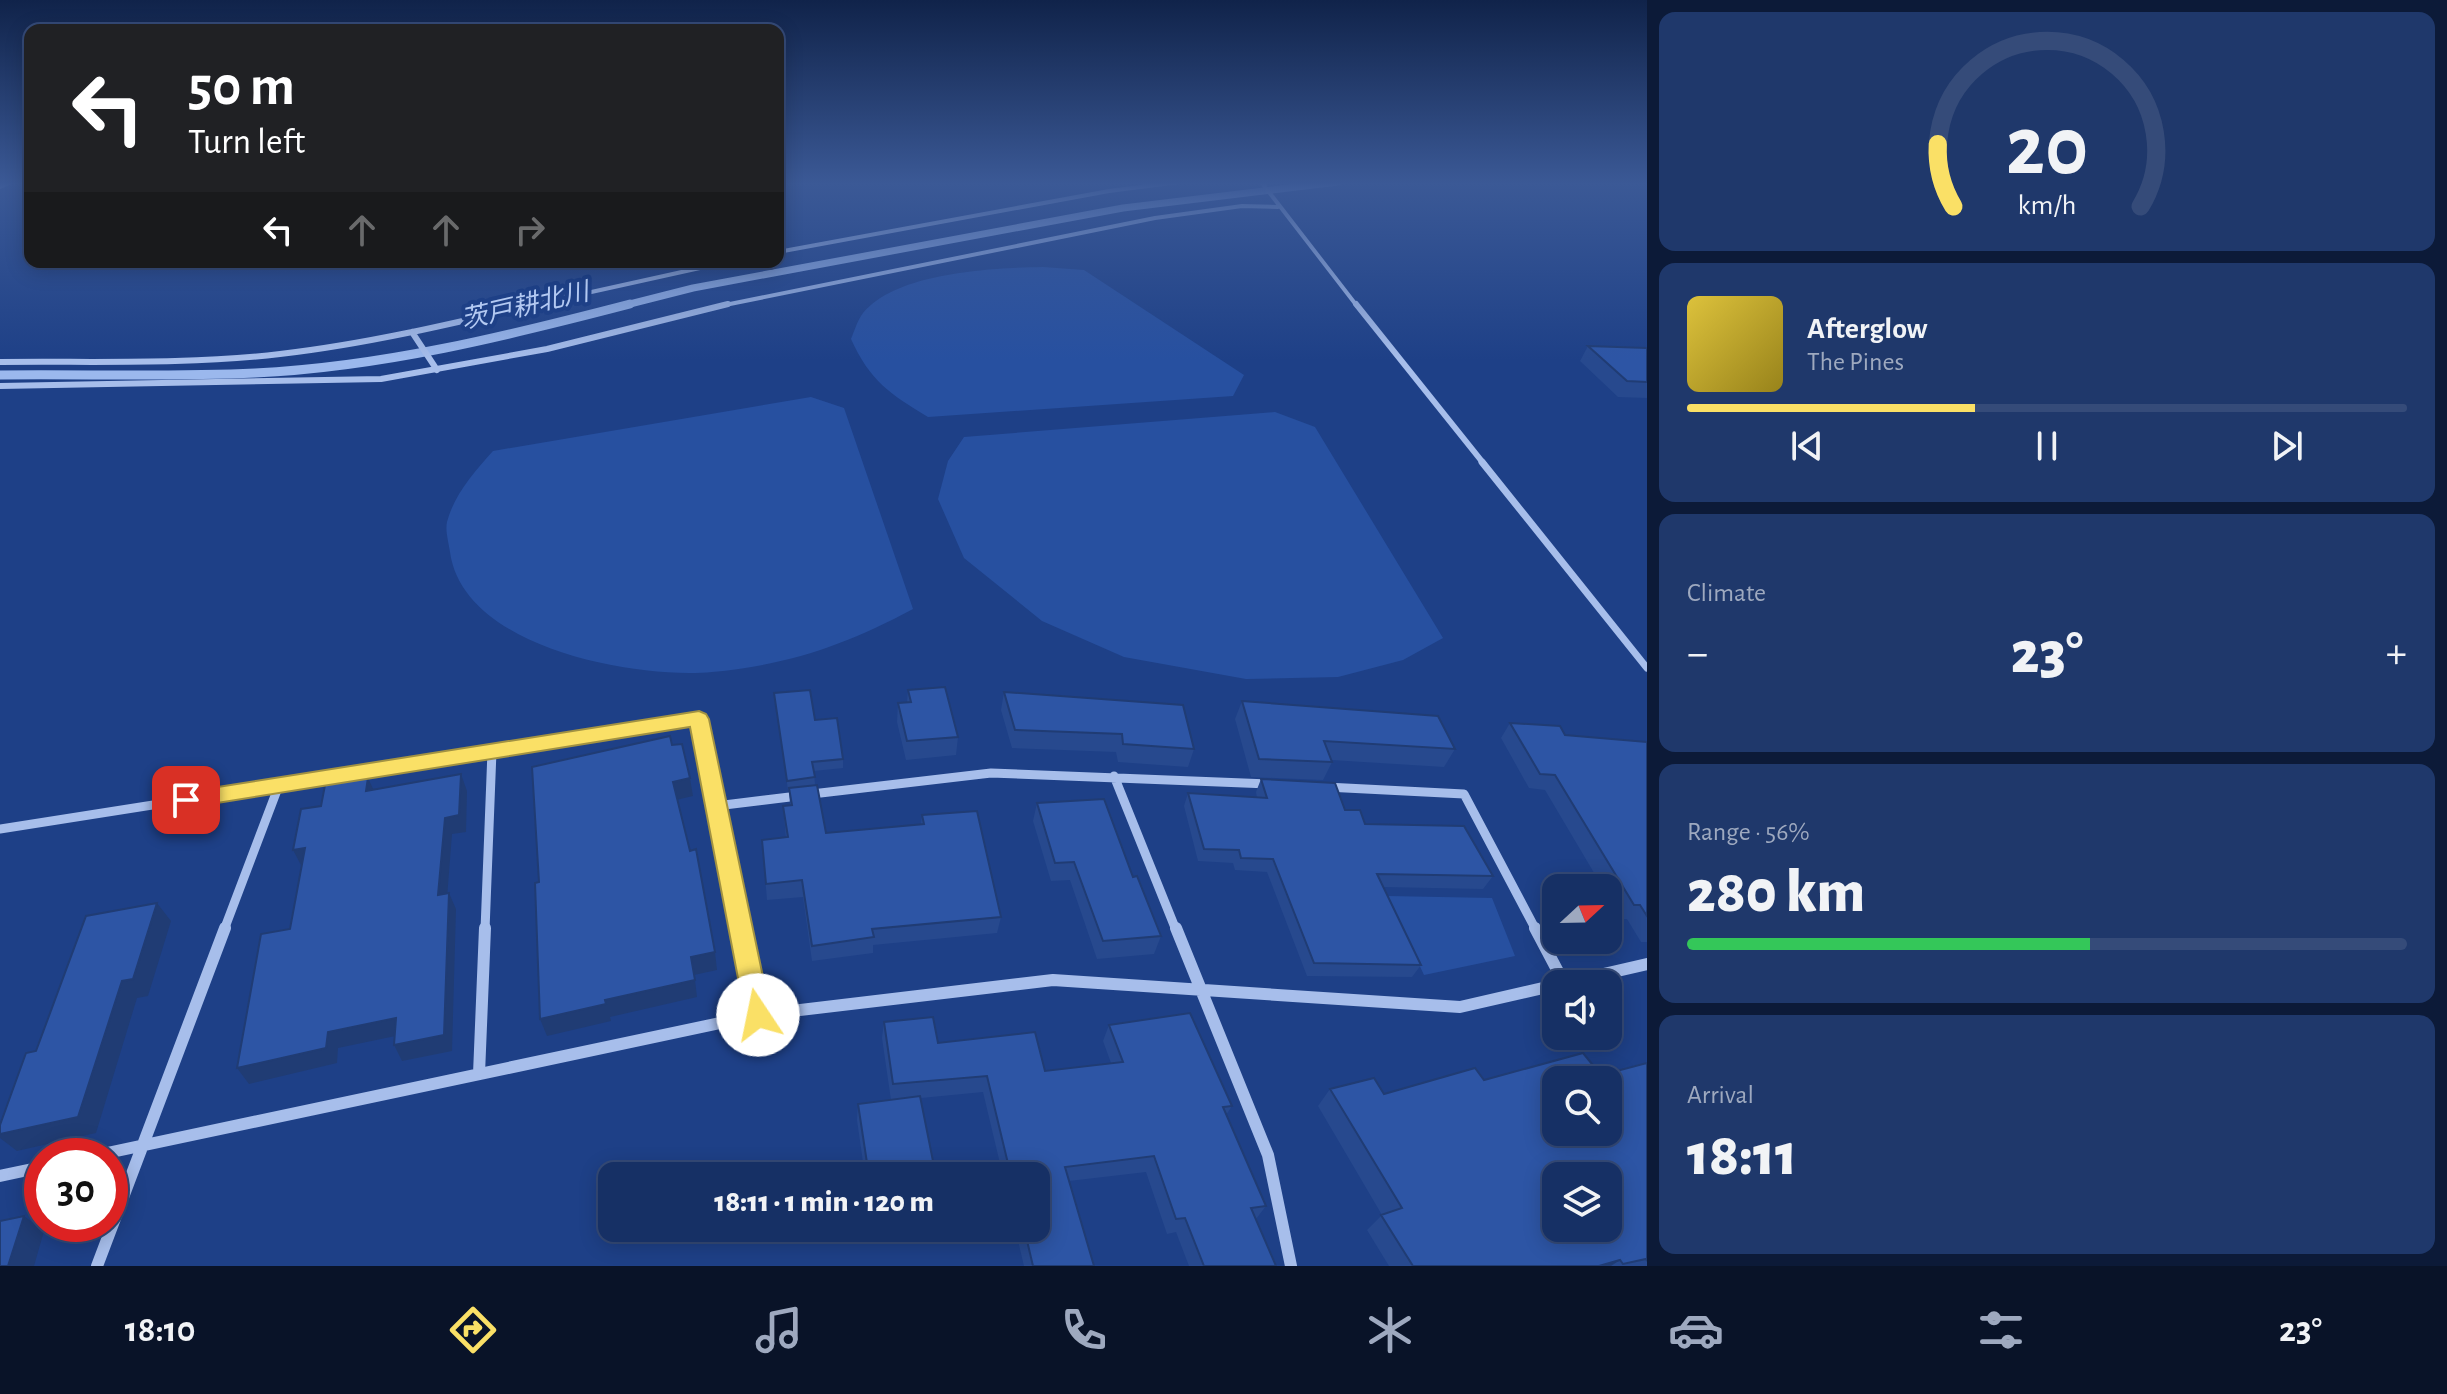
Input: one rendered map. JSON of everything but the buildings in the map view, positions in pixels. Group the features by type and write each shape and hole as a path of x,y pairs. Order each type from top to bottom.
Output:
{"street":[{"path":"784,251 837,241"},
{"path":"0,386 381,379 547,349 745,300 1040,241"},
{"path":"1305,241 1646,666"},
{"path":"0,362 193,359 279,354 412,332 700,268"},
{"path":"412,332 437,370"},
{"path":"0,829 699,719 758,1015"},
{"path":"479,1074 492,751"},
{"path":"716,806 991,773 1273,785"},
{"path":"1114,776 1268,1155 1291,1266"},
{"path":"97,1266 279,785"},
{"path":"1321,787 1464,794 1557,970"},
{"path":"1617,970 1647,964"},
{"path":"128,1149 758,1015 1053,980 1460,1007 1542,986"},
{"path":"0,1176 24,1171"}],"shaded area":[{"path":"1043,267 1084,270 1244,375 1233,396 928,417 882,385 866,366 851,339 861,316 876,301 919,281 972,271"},
{"path":"811,397 844,408 913,609 840,643 791,658 740,669 679,673 640,670 557,651 518,634 485,612 462,585 450,552 447,522 460,493 493,451"},
{"path":"1275,412 1315,427 1443,638 1403,660 1338,677 1246,679 1124,657 1042,621 964,558 938,499 948,461 964,437"},
{"path":"1387,896 1492,898 1515,956 1424,975"}],"waterway":[{"name":"茨戸耕北川","path":"625,305 693,288 945,241"},
{"name":"茨戸耕北川","path":"625,305 630,304"},
{"name":"茨戸耕北川","path":"0,375 191,375 303,370 444,348 625,305"}],"route":[{"path":"186,800 699,719 758,1015"}]}
